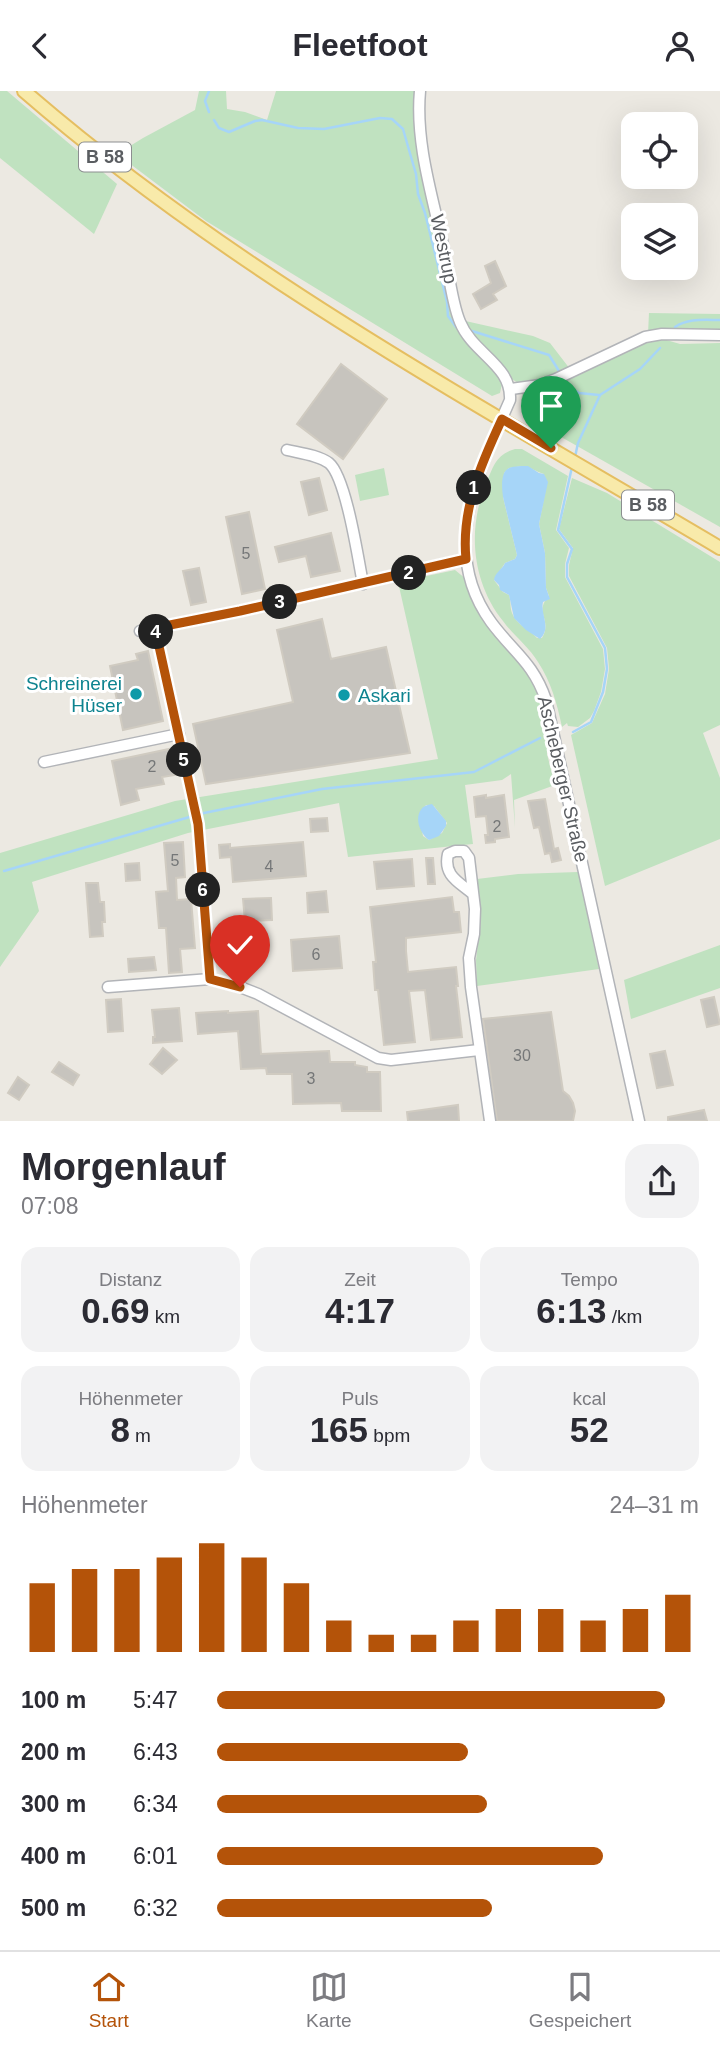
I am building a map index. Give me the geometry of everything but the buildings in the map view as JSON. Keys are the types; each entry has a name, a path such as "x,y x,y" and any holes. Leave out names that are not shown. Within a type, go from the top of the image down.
{"main road":[{"name":"B 58","path":"24,91 134,181 201,230 327,314 720,548"}],"street":[{"name":"Westrup","path":"419,91 421,140 459,321 478,349 501,370 511,389"},
{"path":"502,419 510,400 511,389 540,385 556,379 645,337 662,334 720,335"},
{"name":"Ascheberger Straße","path":"502,419 471,498 466,531 466,559 474,589 484,610 500,633 528,663 546,700 639,1121"},
{"path":"287,450 323,460 331,464 338,474 363,583"},
{"path":"140,631 466,559"},
{"path":"155,628 198,824 210,979"},
{"path":"44,762 179,734"},
{"path":"473,894 475,922 469,968 490,1121"},
{"path":"108,987 210,979 258,994 377,1058 391,1060 479,1050"}],"green space":[{"path":"0,91 7,91 117,184 94,234 0,158"},
{"path":"199,91 226,91 227,109 267,120 276,91 416,91 457,321 499,372 502,384 500,393 492,396 206,221 117,154 195,110"},
{"path":"649,313 720,314 720,332 648,334"},
{"path":"461,320 533,336 550,343 570,369 538,382 520,384 510,378 503,367 480,348"},
{"path":"663,339 680,344 720,343 720,527 532,420 521,400 523,390 643,342"},
{"path":"522,449 568,476 556,530 569,548 565,577 603,649 605,669 594,711 590,718 578,727 568,726 567,723 562,727 553,693 543,670 493,606 479,572 475,537 480,501 493,467 503,454","holes":["523,466 544,474 545,493 539,524 549,596 543,607 545,631 542,638 537,638 514,617 509,595 503,592 494,580 505,563 515,559 517,555 503,497 504,473 509,468"]},
{"path":"384,468 389,495 360,501 355,475"},
{"path":"572,478 607,493 720,562 720,725 703,733 720,778 720,839 605,886 571,735 592,723 605,694 609,669 607,648 569,576 573,548 559,529"},
{"path":"455,570 466,579 485,621 528,674 546,710 547,754 555,785 514,800 515,828 511,774 502,780 465,785 473,844 348,857 339,803 188,833 32,882 39,911 0,967 0,853 175,801 438,759 398,582","holes":["426,805 434,806 447,823 442,833 429,840 423,836 419,814"]},
{"path":"578,872 599,969 477,986 476,960 481,920 477,879 518,874"},
{"path":"720,945 720,988 631,1019 624,980"}],"water":[{"path":"528,466 544,474 548,482 539,524 545,553 546,588 550,599 543,602 545,630 540,639 514,618 509,595 500,590 494,580 505,563 515,559 517,555 503,497 503,477 509,468"},
{"path":"432,804 446,821 446,826 439,836 429,840 421,831 418,819 421,809"}],"waterway":[{"path":"209,91 205,101 209,112"},
{"path":"214,120 219,128 229,132 262,120 298,128 324,129 380,118 392,119 403,129 447,302 448,316 456,327"},
{"path":"675,327 691,321 720,320"},
{"path":"472,331 549,355 559,371"},
{"path":"575,457 578,443 600,395 640,369 660,348"},
{"path":"567,385 579,393 599,395"},
{"path":"572,467 558,530 572,549 567,564 567,577 605,648 607,669 603,692 591,722 573,732"},
{"path":"199,814 322,789 474,772 540,738"},
{"path":"4,871 193,816"}],"place":[{"name":"Schreinerei Hüser","path":"136,694"},
{"name":"Askari","path":"344,695"}],"route":[{"path":"240,987 210,979 198,824 155,628 466,559 467,520 474,486 502,419 551,448"}]}
